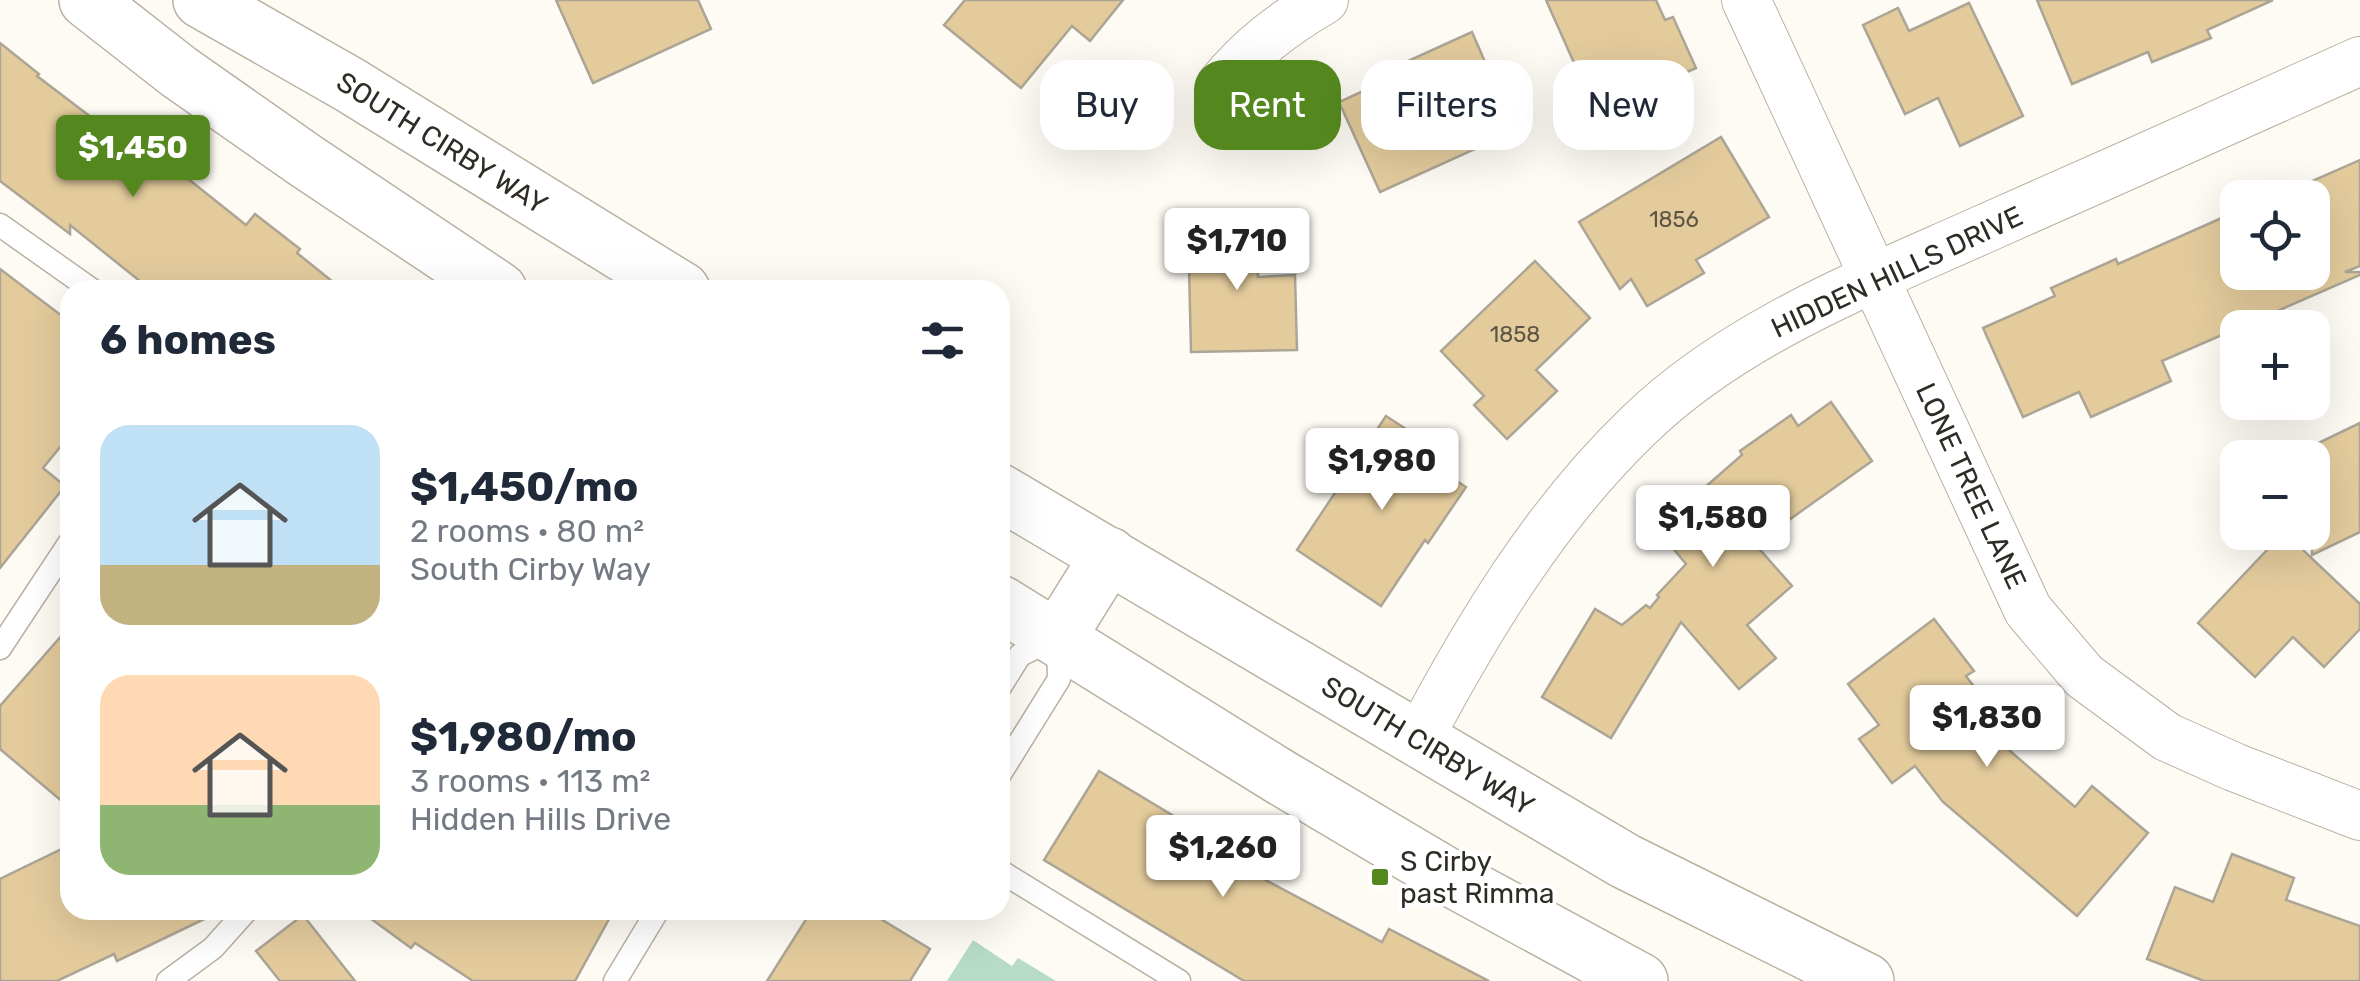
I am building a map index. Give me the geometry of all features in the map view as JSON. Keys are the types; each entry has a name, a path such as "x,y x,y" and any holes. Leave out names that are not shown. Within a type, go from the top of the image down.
{"main road":[{"path":"87,0 179,72 306,162 484,280"},
{"name":"SOUTH CIRBY WAY","path":"201,0 350,85 666,280"},
{"name":"SOUTH CIRBY WAY","path":"1010,498 1624,861 1866,981"},
{"path":"1058,637 1109,555"},
{"path":"1010,609 1422,862 1640,981"}],"street":[{"path":"1241,60 1282,24 1324,0"},
{"name":"LONE TREE LANE","path":"1746,0 2028,610 2084,676 2167,737 2360,816"},
{"name":"HIDDEN HILLS DRIVE","path":"1418,740 1508,586 1568,499 1641,423 1723,358 1823,302 2360,61"}],"lane":[{"path":"0,225 78,280"},
{"path":"0,648 60,557"},
{"path":"1010,671 1020,655 1058,637 1059,679 1010,758"},
{"path":"1010,877 1179,981"},
{"path":"168,981 212,948 238,920"},
{"path":"616,981 652,920"}],"green space":[{"path":"973,940 1012,966 1018,958 1056,981 947,981"}],"building":[{"path":"556,0 698,0 711,29 593,83"},
{"path":"965,0 1123,0 1090,41 1072,26 1040,60 1021,88 944,25"},
{"path":"1546,0 1656,0 1665,20 1673,17 1692,60 1573,60"},
{"path":"2037,0 2273,0 2207,30 2211,38 2152,62 2148,52 2072,84"},
{"path":"1969,3 2023,116 1960,146 1938,98 1905,114 1863,25 1898,8 1909,31"},
{"path":"1472,32 1484,60 1410,60"},
{"path":"0,43 166,174 172,166 246,225 255,214 300,249 297,253 331,280 139,280 70,225 70,234 0,181"},
{"path":"1361,92 1361,150 1473,150 1380,192 1341,106 1341,101"},
{"path":"1721,137 1769,217 1696,260 1704,273 1647,306 1631,279 1620,289 1579,222"},
{"path":"2360,160 2360,266 2345,272 2360,275 2330,288 2330,180 2314,180"},
{"path":"2220,219 2220,290 2325,290 2279,310 2220,310 2220,336 2162,361 2171,381 2091,417 2079,392 2023,417 1983,328 2055,296 2051,288 2116,259 2118,264"},
{"path":"1256,222 1258,277 1295,275 1297,350 1191,352 1188,224"},
{"path":"1535,261 1590,318 1536,370 1557,391 1507,439 1474,405 1484,396 1441,351"},
{"path":"0,269 60,314 60,447 43,468 60,482 60,492 0,568"},
{"path":"1831,402 1872,461 1755,544 1792,586 1747,625 1776,658 1739,689 1681,622 1611,738 1542,697 1595,609 1622,625 1646,605 1650,608 1686,564 1657,529 1742,455 1740,451 1791,415 1798,426"},
{"path":"1386,416 1432,446 1423,459 1466,487 1381,606 1297,550"},
{"path":"2360,423 2360,532 2330,546 2330,440 2325,440"},
{"path":"2267,550 2303,550 2360,604 2360,629 2324,667 2293,637 2255,677 2198,623"},
{"path":"1934,619 1974,671 1966,676 2012,737 2002,744 2075,807 2092,786 2148,833 2077,916 1943,802 1915,766 1892,783 1859,739 1879,725 1848,684"},
{"path":"60,637 60,800 0,749 0,706"},
{"path":"1099,771 1172,815 1170,819 1260,877 1382,942 1389,929 1489,981 1244,981 1044,860"},
{"path":"60,850 60,920 202,920 117,961 114,954 57,981 0,981 0,879"},
{"path":"2232,854 2294,878 2286,900 2360,926 2360,981 2204,981 2147,959 2175,887 2213,902"},
{"path":"296,920 307,920 355,981 280,981 256,951"},
{"path":"373,920 609,920 575,981 473,981 415,943 411,948"},
{"path":"806,920 882,920 930,949 910,981 767,981"}],"place":[{"name":"S Cirby past Rimma","path":"1380,877"}]}
